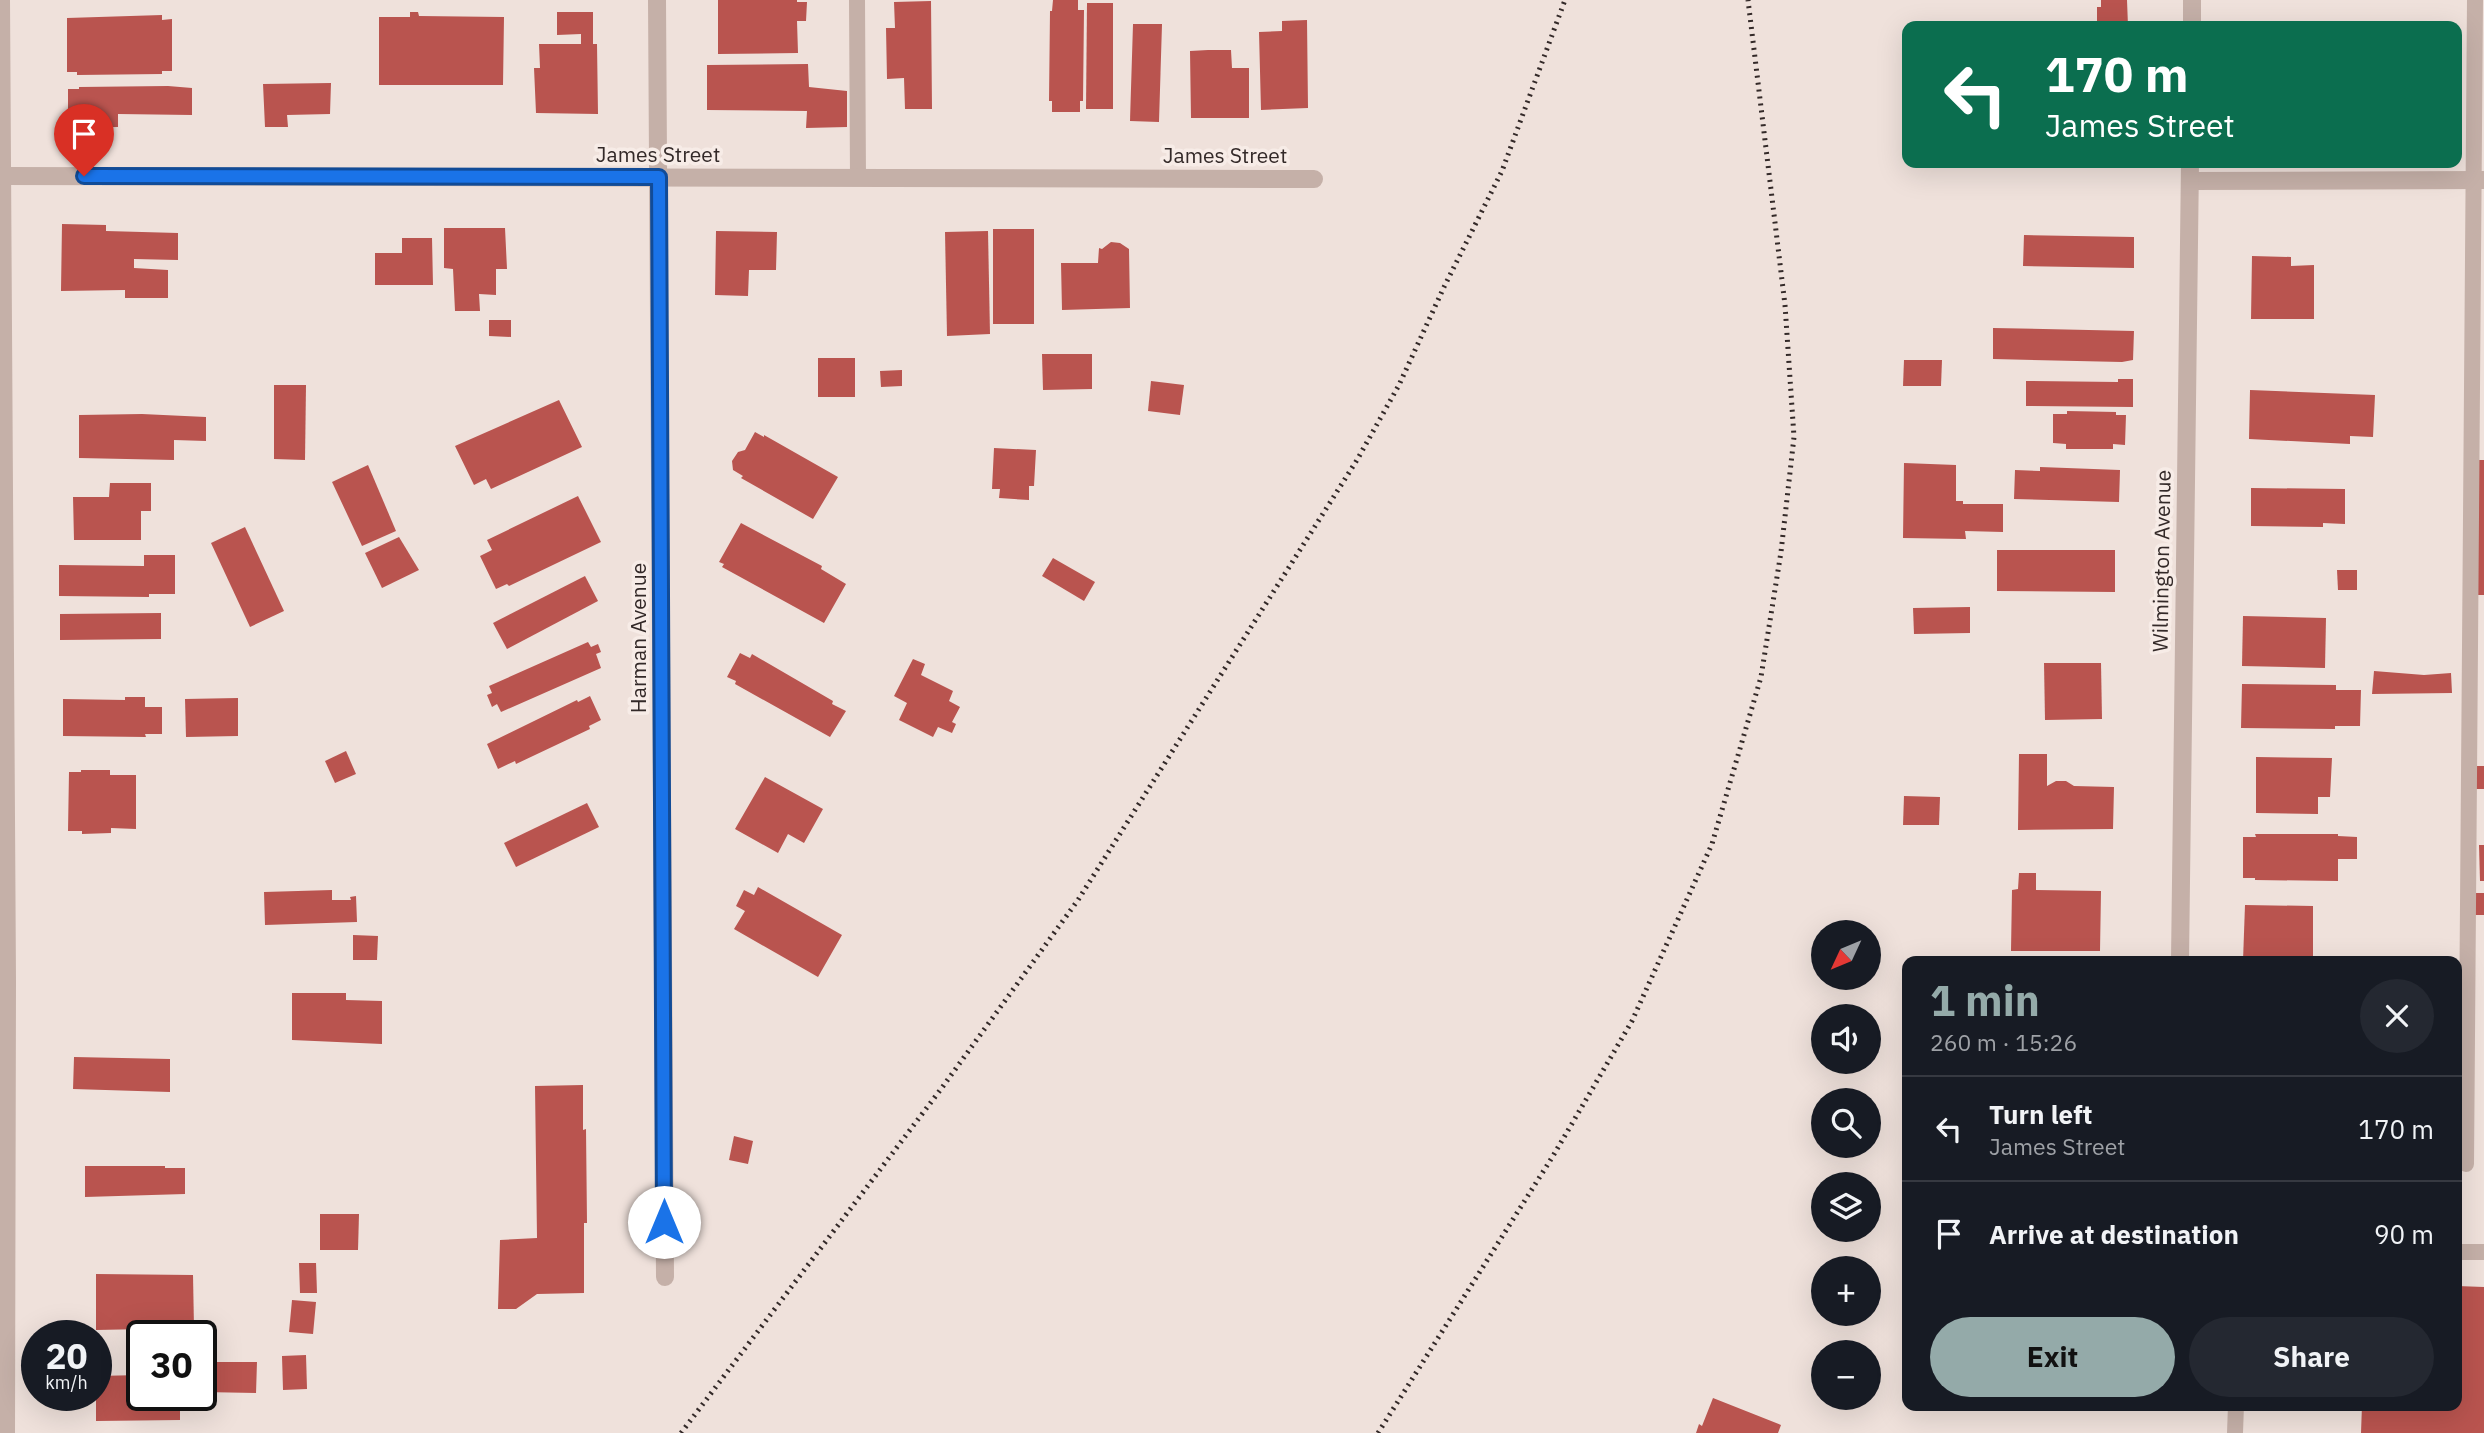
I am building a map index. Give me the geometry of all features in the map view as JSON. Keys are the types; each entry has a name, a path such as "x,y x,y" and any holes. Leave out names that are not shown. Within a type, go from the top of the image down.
{"street":[{"path":"1,0 6,1433"},
{"name":"Harman Avenue","path":"657,0 665,1276"},
{"path":"2192,0 2192,21"},
{"path":"2190,172 2479,180"},
{"name":"Wilmington Avenue","path":"2180,956 2190,172"},
{"name":"James Street","path":"2,176 1314,178"}],"lane":[{"path":"857,0 858,178"},
{"path":"2466,1164 2479,180 2475,0"},
{"path":"2462,1252 2484,1252"},
{"path":"2235,1411 2235,1433"}],"building":[{"path":"718,0 807,2 806,21 797,21 798,53 718,54"},
{"path":"1053,0 1078,0 1078,10 1084,10 1083,101 1080,101 1080,112 1052,112 1052,101 1049,101 1050,11"},
{"path":"2101,0 2127,0 2128,21 2097,21 2097,7 2101,7"},
{"path":"931,1 932,109 905,109 904,78 887,79 886,28 895,28 894,2"},
{"path":"1087,3 1113,3 1113,109 1086,109"},
{"path":"410,12 418,12 419,16 504,17 503,85 379,85 379,17 410,17"},
{"path":"557,12 593,12 593,44 597,44 598,114 536,113 534,68 540,68 539,44 581,44 581,34 557,35"},
{"path":"162,15 162,20 172,19 172,71 162,71 162,74 77,75 77,72 67,72 67,18"},
{"path":"1307,20 1308,108 1261,110 1259,32 1282,31 1282,21"},
{"path":"1133,24 1162,24 1159,122 1130,121"},
{"path":"1231,50 1232,68 1249,68 1249,118 1191,118 1190,51"},
{"path":"808,64 809,87 847,91 847,127 806,128 807,111 707,110 707,65"},
{"path":"331,83 330,114 287,115 288,127 265,127 263,84"},
{"path":"168,86 192,88 192,115 118,114 118,127 68,128 68,89"},
{"path":"62,224 106,225 106,231 178,233 178,260 134,259 134,268 168,270 168,298 125,298 125,290 61,291"},
{"path":"444,228 505,228 507,269 496,269 496,295 479,294 480,311 455,311 453,269 444,268"},
{"path":"993,229 1034,229 1034,324 993,324"},
{"path":"716,231 777,232 776,270 749,270 748,296 715,295"},
{"path":"988,231 990,334 947,336 945,232"},
{"path":"2024,235 2134,237 2134,268 2023,266"},
{"path":"402,238 432,238 433,285 375,285 375,253 402,253"},
{"path":"1111,242 1120,243 1129,249 1130,308 1062,310 1061,263 1098,263 1099,248 1102,249"},
{"path":"2252,256 2291,257 2291,266 2314,265 2314,319 2251,319"},
{"path":"489,320 511,320 511,337 489,336"},
{"path":"1993,328 2134,331 2133,360 1993,359"},
{"path":"1042,354 1092,354 1092,389 1043,390"},
{"path":"818,358 855,358 855,397 818,397"},
{"path":"1904,360 1942,360 1941,386 1903,386"},
{"path":"902,370 902,386 881,387 880,371"},
{"path":"2118,379 2133,379 2133,407 2026,406 2026,381 2118,382"},
{"path":"1151,381 1184,385 1180,415 1148,411"},
{"path":"274,385 306,385 305,460 274,459"},
{"path":"2250,390 2375,395 2373,437 2350,436 2350,444 2249,439"},
{"path":"559,400 582,447 491,489 486,479 474,485 455,446"},
{"path":"2067,411 2116,412 2116,415 2126,415 2125,445 2113,444 2113,449 2066,449 2066,444 2053,443 2053,414 2067,414"},
{"path":"79,415 206,417 206,441 174,440 174,460 79,458"},
{"path":"755,432 838,477 813,519 741,478 743,476 733,470 732,461 738,452 745,450"},
{"path":"994,448 1036,450 1034,486 1029,486 1029,500 999,498 1000,489 992,489"},
{"path":"2476,460 2484,460 2484,595 2476,595"},
{"path":"1904,463 1956,465 1956,501 1963,501 1963,504 2003,504 2003,532 1965,531 1966,539 1903,538"},
{"path":"368,465 396,531 362,546 332,482"},
{"path":"2040,467 2120,470 2119,502 2014,499 2015,470 2040,471"},
{"path":"110,483 151,483 151,511 141,511 141,540 74,540 73,497 109,497"},
{"path":"2251,488 2345,489 2345,524 2323,523 2323,527 2251,526"},
{"path":"578,496 601,542 509,586 507,584 496,589 480,556 492,550 487,540"},
{"path":"741,523 822,566 821,569 846,584 824,623 722,567 724,564 719,562"},
{"path":"245,527 284,611 250,627 211,543"},
{"path":"399,537 419,570 382,588 365,553"},
{"path":"1997,550 2115,550 2115,592 1997,591"},
{"path":"144,555 175,555 175,594 149,594 149,597 59,596 59,565 144,566"},
{"path":"1053,558 1095,582 1084,601 1042,576"},
{"path":"2337,570 2357,570 2357,590 2338,590"},
{"path":"585,576 598,601 507,649 493,623"},
{"path":"1970,607 1970,633 1914,634 1913,608"},
{"path":"161,613 161,639 60,640 60,614"},
{"path":"2243,616 2326,618 2325,668 2242,666"},
{"path":"588,642 591,647 598,644 601,652 596,654 601,668 501,712 497,704 492,707 487,695 492,693 489,686"},
{"path":"740,653 750,658 752,654 846,711 830,737 727,677"},
{"path":"913,659 925,664 921,675 953,691 949,701 960,707 952,722 956,724 952,733 938,727 933,737 899,720 907,703 894,696"},
{"path":"2044,663 2101,663 2102,719 2045,720"},
{"path":"2374,671 2424,675 2451,673 2452,693 2372,694"},
{"path":"2242,684 2336,685 2336,690 2361,690 2360,726 2335,726 2335,729 2241,728"},
{"path":"590,696 601,720 589,726 590,729 516,764 515,761 498,769 487,744"},
{"path":"125,697 145,697 145,707 162,707 162,734 145,734 146,737 63,736 63,699 125,700"},
{"path":"238,698 238,736 186,737 185,699"},
{"path":"346,751 356,774 335,783 325,761"},
{"path":"2019,754 2047,754 2047,786 2056,781 2066,781 2074,786 2114,787 2113,829 2018,830"},
{"path":"2256,757 2332,758 2330,797 2318,797 2318,814 2256,813"},
{"path":"2475,766 2484,766 2484,789 2474,789"},
{"path":"110,770 110,775 136,775 136,829 111,828 111,833 82,834 82,831 68,831 69,772"},
{"path":"765,777 823,809 804,843 788,834 778,853 735,829"},
{"path":"1904,796 1940,797 1939,825 1903,825"},
{"path":"587,803 599,827 516,867 504,843"},
{"path":"2255,834 2338,834 2357,837 2357,859 2338,859 2338,881 2243,878 2243,837 2256,837"},
{"path":"2479,845 2484,845 2484,881 2480,881"},
{"path":"2019,873 2036,873 2036,890 2101,891 2100,951 2011,951 2012,890 2018,889"},
{"path":"758,887 842,935 818,977 734,929 745,911 736,906 744,890 754,895"},
{"path":"332,890 332,900 351,900 350,897 356,896 357,922 265,925 264,892"},
{"path":"2474,893 2484,893 2484,915 2473,915"},
{"path":"2245,905 2313,906 2313,956 2243,956"},
{"path":"353,935 378,936 377,960 353,960"},
{"path":"292,993 346,993 346,1000 382,1001 382,1044 292,1040"},
{"path":"74,1057 170,1059 170,1092 73,1089"},
{"path":"583,1085 587,1223 584,1223 584,1293 537,1294 516,1309 498,1309 500,1240 537,1238 535,1086"},
{"path":"734,1136 753,1141 748,1164 729,1160"},
{"path":"85,1166 185,1168 185,1194 85,1197"},
{"path":"320,1214 359,1214 358,1250 320,1250"},
{"path":"299,1263 316,1263 317,1293 300,1293"},
{"path":"96,1274 193,1275 194,1320 126,1320 126,1329 112,1330 112,1320 96,1320"},
{"path":"2462,1286 2484,1287 2484,1433 2361,1433 2362,1411 2462,1411"},
{"path":"292,1300 316,1302 313,1334 289,1332"},
{"path":"306,1355 307,1389 283,1390 282,1356"},
{"path":"217,1362 257,1362 256,1393 217,1392"},
{"path":"126,1375 126,1411 180,1411 180,1420 96,1421 96,1411 112,1411 112,1376"},
{"path":"1713,1398 1781,1425 1778,1433 1696,1433 1699,1424 1702,1426"}],"railway":[{"path":"681,1433 941,1089 1078,900 1357,460 1399,385 1502,171 1565,0"},
{"path":"1378,1433 1553,1156 1632,1021 1712,844 1761,677 1781,552 1794,437 1785,305 1748,0"}],"route":[{"path":"84,176 659,177 664,1222"}]}
